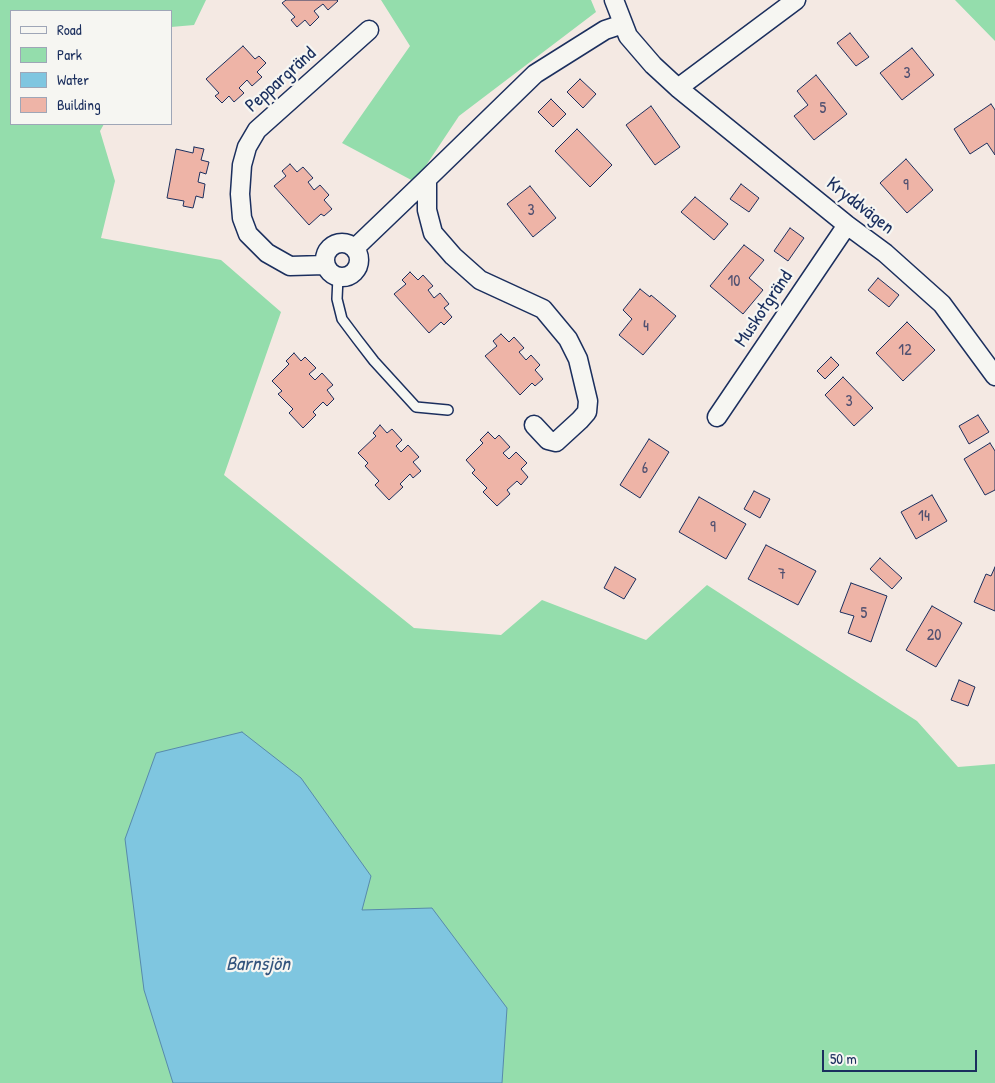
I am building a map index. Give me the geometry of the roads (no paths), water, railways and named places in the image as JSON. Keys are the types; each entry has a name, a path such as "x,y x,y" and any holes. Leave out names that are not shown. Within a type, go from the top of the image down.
{"street":[{"name":"Kryddvägen","path":"614,0 628,36 654,65 678,88 847,225 885,253 942,304 995,376"},
{"path":"678,88 796,0"},
{"path":"355,248 535,74 605,30 623,24"},
{"name":"Peppargränd","path":"331,271 290,266 267,253 248,234 242,218 240,194 242,165 247,147 257,130 369,30"},
{"path":"427,179 428,210 433,233 453,256 480,280 543,310 568,339 578,359 588,401 587,412 556,442 548,440 534,425"},
{"name":"Muskotgränd","path":"716,417 847,225"},
{"path":"343,242 351,244 355,248 359,253 360,260 358,267 352,274 345,277 331,271 325,256 328,249 335,244 343,242"}],"lane":[{"path":"331,271 342,319 368,354 416,407 448,410"}],"water":[{"name":"Barnsjön","path":"242,732 301,778 371,876 362,910 432,908 507,1008 502,1083 173,1083 144,990 125,839 156,753"}]}
